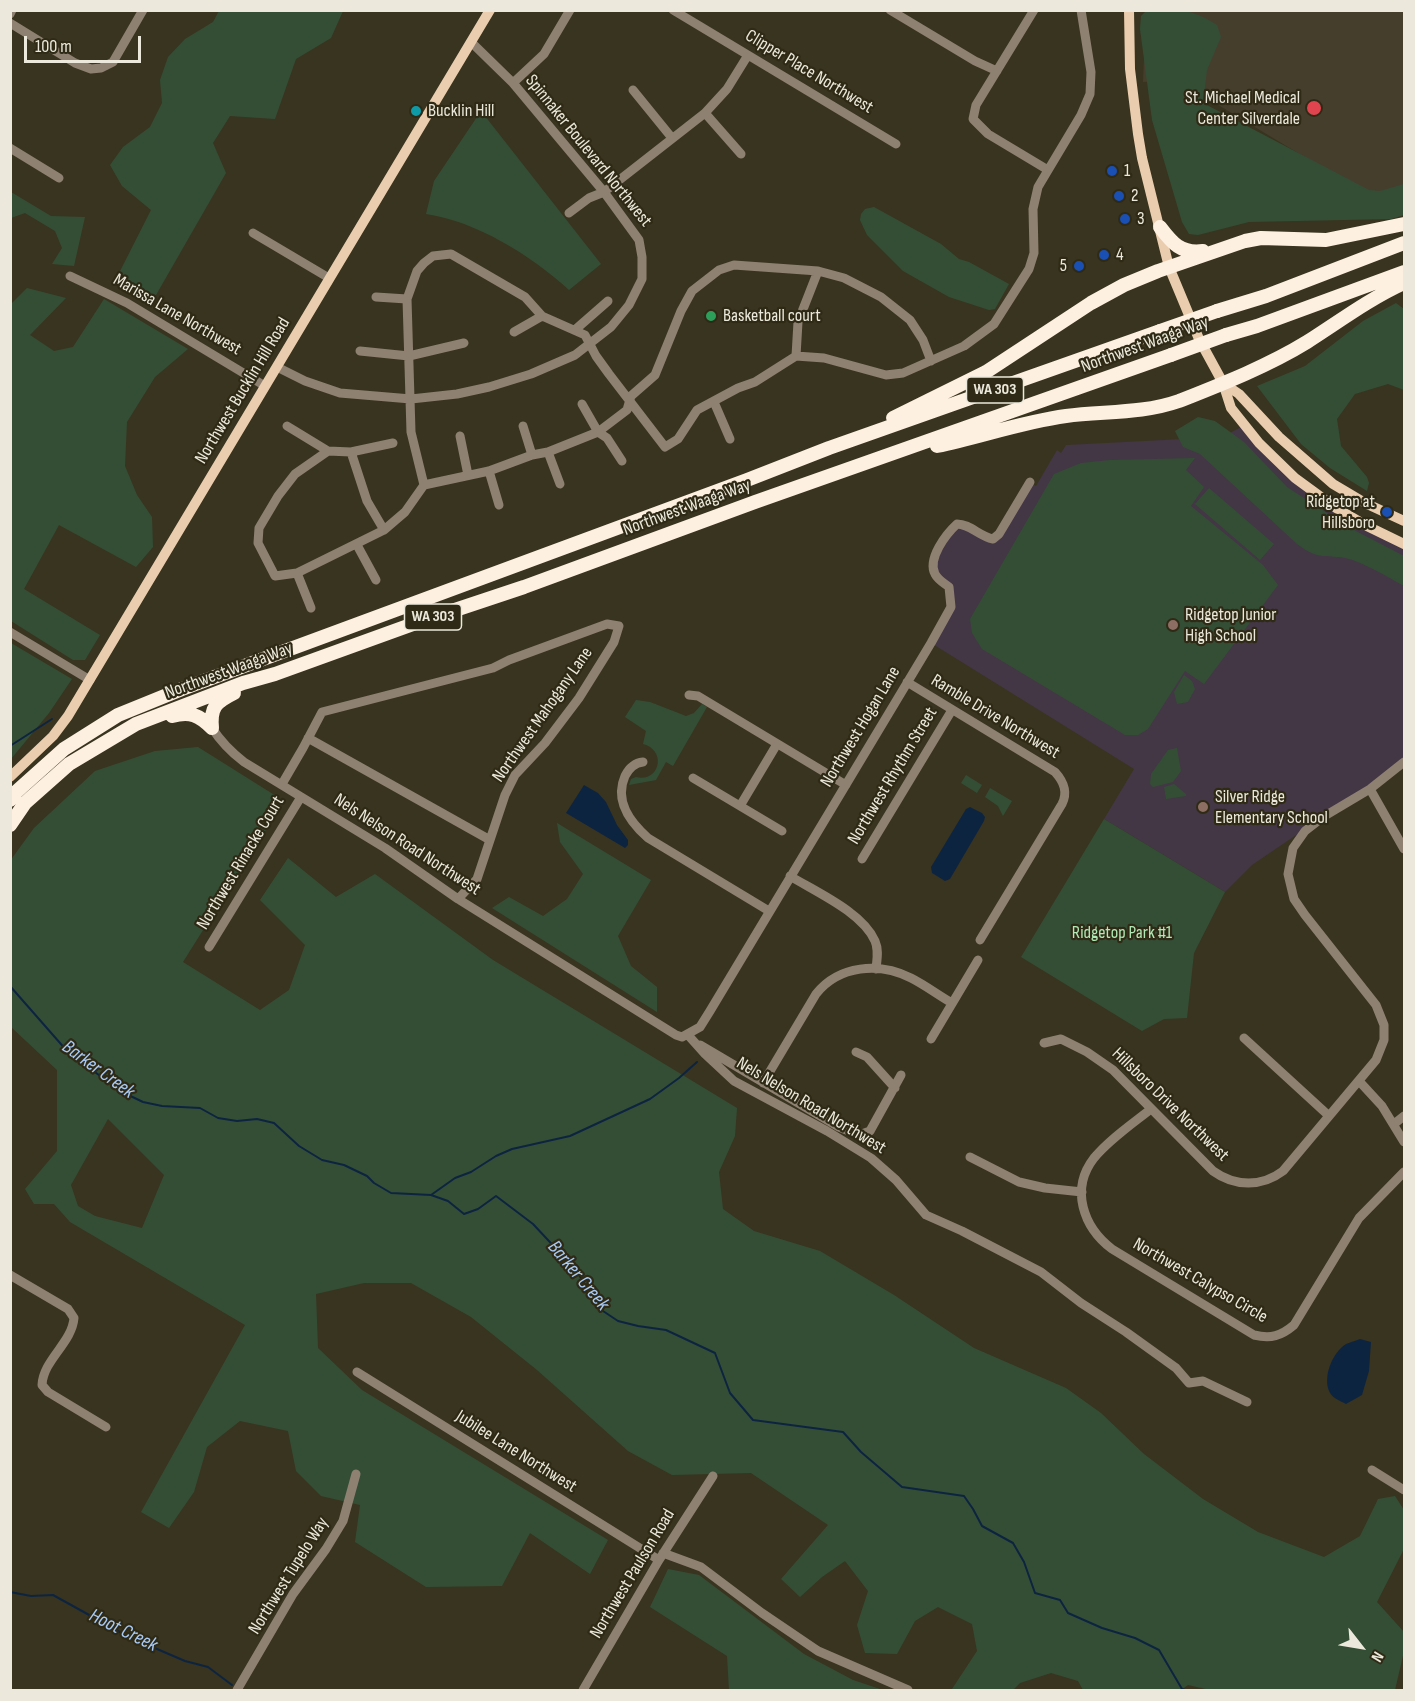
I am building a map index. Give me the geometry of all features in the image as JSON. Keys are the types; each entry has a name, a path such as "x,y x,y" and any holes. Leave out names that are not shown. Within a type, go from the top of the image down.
{"highway":[{"path":"829,448 969,381 1091,303 1124,285 1169,267 1214,250 1261,238 1326,240 1404,224"},
{"path":"1160,227 1182,250 1196,252 1214,250"},
{"name":"Northwest Waaga Way","path":"10,800 64,749 118,715 182,688 829,448 1217,311 1266,296 1404,243"},
{"name":"Northwest Waaga Way","path":"10,825 25,803 69,764 136,724 243,683 524,587 755,502 1404,272"},
{"path":"885,457 1044,420 1157,407 1176,401 1223,383 1287,353 1366,302 1404,283"},
{"path":"212,728 211,717 214,707 222,699 274,674"},
{"path":"136,724 184,712 202,718 212,728"}],"main road":[{"name":"Northwest Bucklin Hill Road","path":"10,777 59,728 90,680 490,10"},
{"path":"1129,10 1130,69 1138,134 1169,267 1199,339 1223,383 1231,408 1259,443 1295,478 1336,508 1404,544"},
{"path":"1223,383 1239,394 1279,437 1333,484 1365,503 1404,521"}],"street":[{"path":"10,23 75,63 91,69 101,68 113,62 143,10"},
{"path":"513,83 544,54 570,10"},
{"name":"Clipper Place Northwest","path":"673,10 896,144"},
{"path":"890,10 975,61 997,71"},
{"path":"1034,10 976,105 973,119 988,134 1048,170"},
{"path":"424,485 411,432 407,299 417,271 433,256 451,254 525,297 542,316 576,329 585,335 596,356 665,447 678,439 697,410 738,388 755,382 796,356 824,358 886,375 903,373 964,346 994,324 1007,307 1032,261 1035,237 1034,198 1038,187 1081,115 1090,94 1091,72 1081,10"},
{"name":"Spinnaker Boulevard Northwest","path":"277,367 305,381 340,393 411,399 457,394 531,374 575,355 611,327 629,305 642,279 639,240 604,192 513,83 471,42"},
{"path":"569,213 589,198 604,192 705,113 727,89 748,55"},
{"path":"633,90 672,138"},
{"path":"705,113 741,154"},
{"path":"10,148 59,178"},
{"path":"253,233 329,278"},
{"path":"328,451 295,474 278,496 259,528 258,543 275,576 297,573 384,530 405,512 424,485 489,471 532,455 548,452 598,432 627,410 631,396 655,375 681,311 692,291 719,270 734,265 818,271 844,278 881,297 910,320 923,340 931,361"},
{"path":"796,356 798,322 818,271"},
{"name":"Marissa Lane Northwest","path":"70,276 127,303 265,386"},
{"path":"376,297 407,299"},
{"path":"576,329 608,302"},
{"path":"514,332 542,316"},
{"path":"360,351 409,356 464,343"},
{"path":"714,402 730,440"},
{"path":"582,404 598,432 607,438 622,460"},
{"path":"287,426 328,451 351,452 393,443"},
{"path":"523,426 532,455"},
{"path":"460,436 468,475"},
{"path":"351,452 368,501 384,530"},
{"path":"548,452 560,484"},
{"path":"489,471 500,505"},
{"name":"Northwest Hogan Lane","path":"690,1037 700,1027 710,1011 951,607 949,587 936,577 933,567 934,557 951,529 957,524 965,524 993,539 999,534 1030,482"},
{"path":"357,545 376,580"},
{"path":"297,573 311,608"},
{"name":"Northwest Mahogany Lane","path":"308,738 322,712 494,669 509,660 607,624 619,626 614,642 579,698 545,743 515,775 505,795 490,840"},
{"path":"10,632 90,680"},
{"name":"Ramble Drive Northwest","path":"907,682 1055,772 1062,779 1065,788 1062,804 980,940"},
{"path":"689,695 698,696 846,785"},
{"name":"Northwest Rhythm Street","path":"862,859 952,710"},
{"name":"Nels Nelson Road Northwest","path":"212,728 233,754 385,848 458,899 676,1035 690,1037 724,1074 734,1081 827,1131 871,1158 896,1180 926,1215 1041,1272 1081,1303 1176,1368 1189,1383 1203,1381 1247,1402"},
{"path":"282,784 308,738 490,840 477,879 458,899"},
{"path":"740,806 777,744"},
{"path":"643,762 633,765 628,770 620,791 626,811 636,827 648,838 769,910"},
{"name":"Hillsboro Drive Northwest","path":"1044,1042 1061,1039 1093,1055 1113,1070 1214,1171 1233,1182 1249,1184 1265,1181 1283,1171 1376,1060 1384,1040 1384,1025 1376,1005 1294,899 1288,874 1293,848 1305,831 1323,817 1370,789 1404,762"},
{"path":"693,778 782,831"},
{"path":"1370,789 1404,849"},
{"name":"Northwest Rinacke Court","path":"209,947 301,797"},
{"path":"790,876 863,923 875,942 878,953 876,969"},
{"path":"931,1038 978,960"},
{"path":"764,1083 816,994 824,984 847,971 889,970 911,978 952,1003"},
{"path":"690,1037 838,1127 859,1135 870,1131 901,1075"},
{"path":"1244,1038 1328,1115"},
{"path":"856,1052 867,1058 895,1088"},
{"path":"1359,1081 1382,1106 1404,1142"},
{"name":"Northwest Calypso Circle","path":"1151,1109 1095,1158 1087,1172 1082,1192 1086,1220 1101,1240 1254,1335 1272,1338 1284,1334 1294,1326 1359,1218 1404,1172"},
{"path":"1394,1124 1404,1116"},
{"path":"970,1157 1019,1182 1082,1192"},
{"path":"10,1275 68,1309 74,1318 72,1329 44,1375 42,1385 48,1392 106,1427"},
{"name":"Jubilee Lane Northwest","path":"357,1372 661,1556 701,1567 818,1651 908,1690"},
{"path":"1372,1470 1404,1490"},
{"name":"Northwest Tupelo Way","path":"237,1690 293,1594 343,1521 356,1474"},
{"name":"Northwest Paulson Road","path":"583,1690 661,1556 713,1476"}],"shaded area":[{"name":"St. Michael Medical Center Silverdale","path":"1146,11 1404,11 1404,192 1392,197 1356,188 1177,80 1143,82"},
{"name":"Ridgetop Junior High School","path":"1245,425 1295,478 1404,544 1404,762 1252,865 1225,892 1104,819 1134,769 931,643 951,607 951,595 933,567 957,524 993,539 1030,482 1036,486 1057,450 1061,453 1066,445 1222,437"}],"green space":[{"path":"219,11 343,11 331,38 296,59 275,119 230,116 213,143 226,173 152,302 115,281 151,210 122,186 110,165 123,147 150,127 162,103 160,80 168,57 185,39 213,22"},
{"path":"1146,11 1191,12 1217,25 1221,37 1207,70 1203,103 1369,190 1380,191 1404,184 1404,215 1391,219 1249,222 1198,235 1189,234 1182,222 1152,120 1140,29 1141,16"},
{"path":"481,111 601,264 569,290 538,265 502,242 464,224 426,214 434,181"},
{"path":"11,192 51,216 85,217 74,266 52,264 62,248 55,231 25,213 11,218"},
{"path":"874,207 941,244 959,259 1009,284 995,309 989,310 949,297 903,271 867,235 860,220 865,209"},
{"path":"27,288 66,298 30,335 54,351 73,347 104,299 188,349 155,377 127,422 125,466 137,495 152,517 153,547 136,567 59,525 24,589 100,635 85,660 73,660 11,621 11,304"},
{"path":"1396,303 1404,309 1404,390 1388,384 1355,394 1337,419 1341,446 1367,477 1369,483 1367,491 1330,468 1301,444 1257,386 1305,366 1363,321"},
{"path":"1198,417 1215,421 1244,442 1287,487 1350,528 1404,556 1404,586 1355,561 1317,555 1297,544 1200,454 1183,447 1175,431"},
{"path":"1195,458 1186,470 1204,487 1191,506 1263,565 1278,585 1204,684 1185,671 1148,729 1138,735 1125,735 982,649 972,633 970,619 1054,474 1081,463"},
{"path":"1209,488 1274,544 1260,560 1195,504"},
{"path":"11,643 72,679 49,713 11,759"},
{"path":"1184,675 1192,681 1195,689 1188,702 1177,704 1174,692"},
{"path":"636,700 650,702 686,716 694,713 702,704 707,707 673,766 666,762 656,780 629,785 631,779 651,775 658,765 658,759 651,747 643,744 646,731 625,717"},
{"path":"198,747 284,801 183,962 260,1010 289,990 305,945 260,900 288,858 336,897 375,874 493,960 737,1108 735,1136 719,1172 723,1209 754,1231 820,1251 894,1295 974,1348 1066,1388 1101,1413 1144,1454 1203,1499 1258,1532 1324,1557 1360,1536 1378,1499 1395,1496 1404,1510 1404,1549 1377,1602 1404,1632 1404,1651 1395,1690 1210,1690 1188,1685 1181,1690 1083,1690 1078,1681 1051,1673 1020,1683 1013,1690 953,1690 977,1651 972,1624 938,1607 915,1621 897,1654 865,1653 857,1625 868,1591 845,1561 822,1577 800,1597 781,1579 828,1525 751,1473 672,1475 628,1451 537,1370 471,1317 411,1283 364,1283 316,1294 318,1348 362,1390 608,1540 590,1574 530,1533 502,1586 426,1587 355,1542 360,1505 321,1496 296,1471 288,1431 240,1421 207,1447 194,1492 169,1528 141,1512 245,1325 70,1222 54,1204 34,1204 25,1189 57,1151 57,1070 11,1027 10,861 34,828 95,771 155,751","holes":["108,1119 164,1175 142,1228 95,1216 78,1206 71,1185"]},
{"path":"1177,748 1181,771 1173,782 1153,787 1150,784 1151,774 1168,750"},
{"path":"966,775 982,785 977,793 961,783"},
{"path":"1174,784 1186,796 1166,799 1164,787"},
{"path":"990,788 1012,801 1003,816 998,806 985,797"},
{"name":"Ridgetop Park #1","path":"1104,819 1225,892 1194,953 1187,1018 1164,1019 1142,1031 1021,957"},
{"path":"557,823 651,880 618,936 631,966 657,987 657,1012 492,908 509,897 543,916 567,899 583,874 560,842"},
{"path":"668,1569 699,1575 804,1654 853,1680 883,1690 729,1690 727,1656 650,1607"}],"water":[{"path":"584,785 598,793 606,802 617,825 628,840 625,848 566,813"},
{"path":"970,807 982,813 985,817 984,821 950,879 945,881 932,873 931,867 966,809"},
{"path":"1360,1339 1371,1342 1369,1371 1362,1395 1346,1404 1330,1393 1328,1373 1336,1353 1346,1344"}],"waterway":[{"path":"10,746 52,719"},
{"name":"Barker Creek","path":"10,986 67,1051 120,1091 143,1102 162,1106 200,1108 218,1118 237,1121 257,1119 274,1123 299,1146 322,1160 344,1165 367,1176 391,1193 431,1195 448,1201 464,1214 478,1209 496,1196 533,1224 576,1270 600,1309 618,1321 666,1330 715,1353 730,1393 753,1420 843,1432 861,1452 902,1487 964,1496 982,1526 1013,1543 1024,1562 1035,1593 1060,1600 1068,1613 1102,1628 1135,1638 1159,1650 1182,1689 1185,1690"},
{"path":"431,1195 455,1178 471,1172 496,1156 512,1149 570,1136 650,1099 697,1062"},
{"name":"Hoot Creek","path":"10,1592 31,1596 53,1595 129,1637 185,1661 208,1667 232,1685"}],"place":[{"name":"St. Michael Medical Center Silverdale","path":"1314,108"},
{"name":"Bucklin Hill","path":"416,111"},
{"name":"1","path":"1112,171"},
{"name":"2","path":"1119,196"},
{"name":"3","path":"1125,219"},
{"name":"4","path":"1104,255"},
{"name":"5","path":"1079,266"},
{"name":"Basketball court","path":"711,316"},
{"name":"Ridgetop at Hillsboro","path":"1387,512"},
{"name":"Ridgetop Junior High School","path":"1173,625"},
{"name":"Silver Ridge Elementary School","path":"1203,807"}]}
